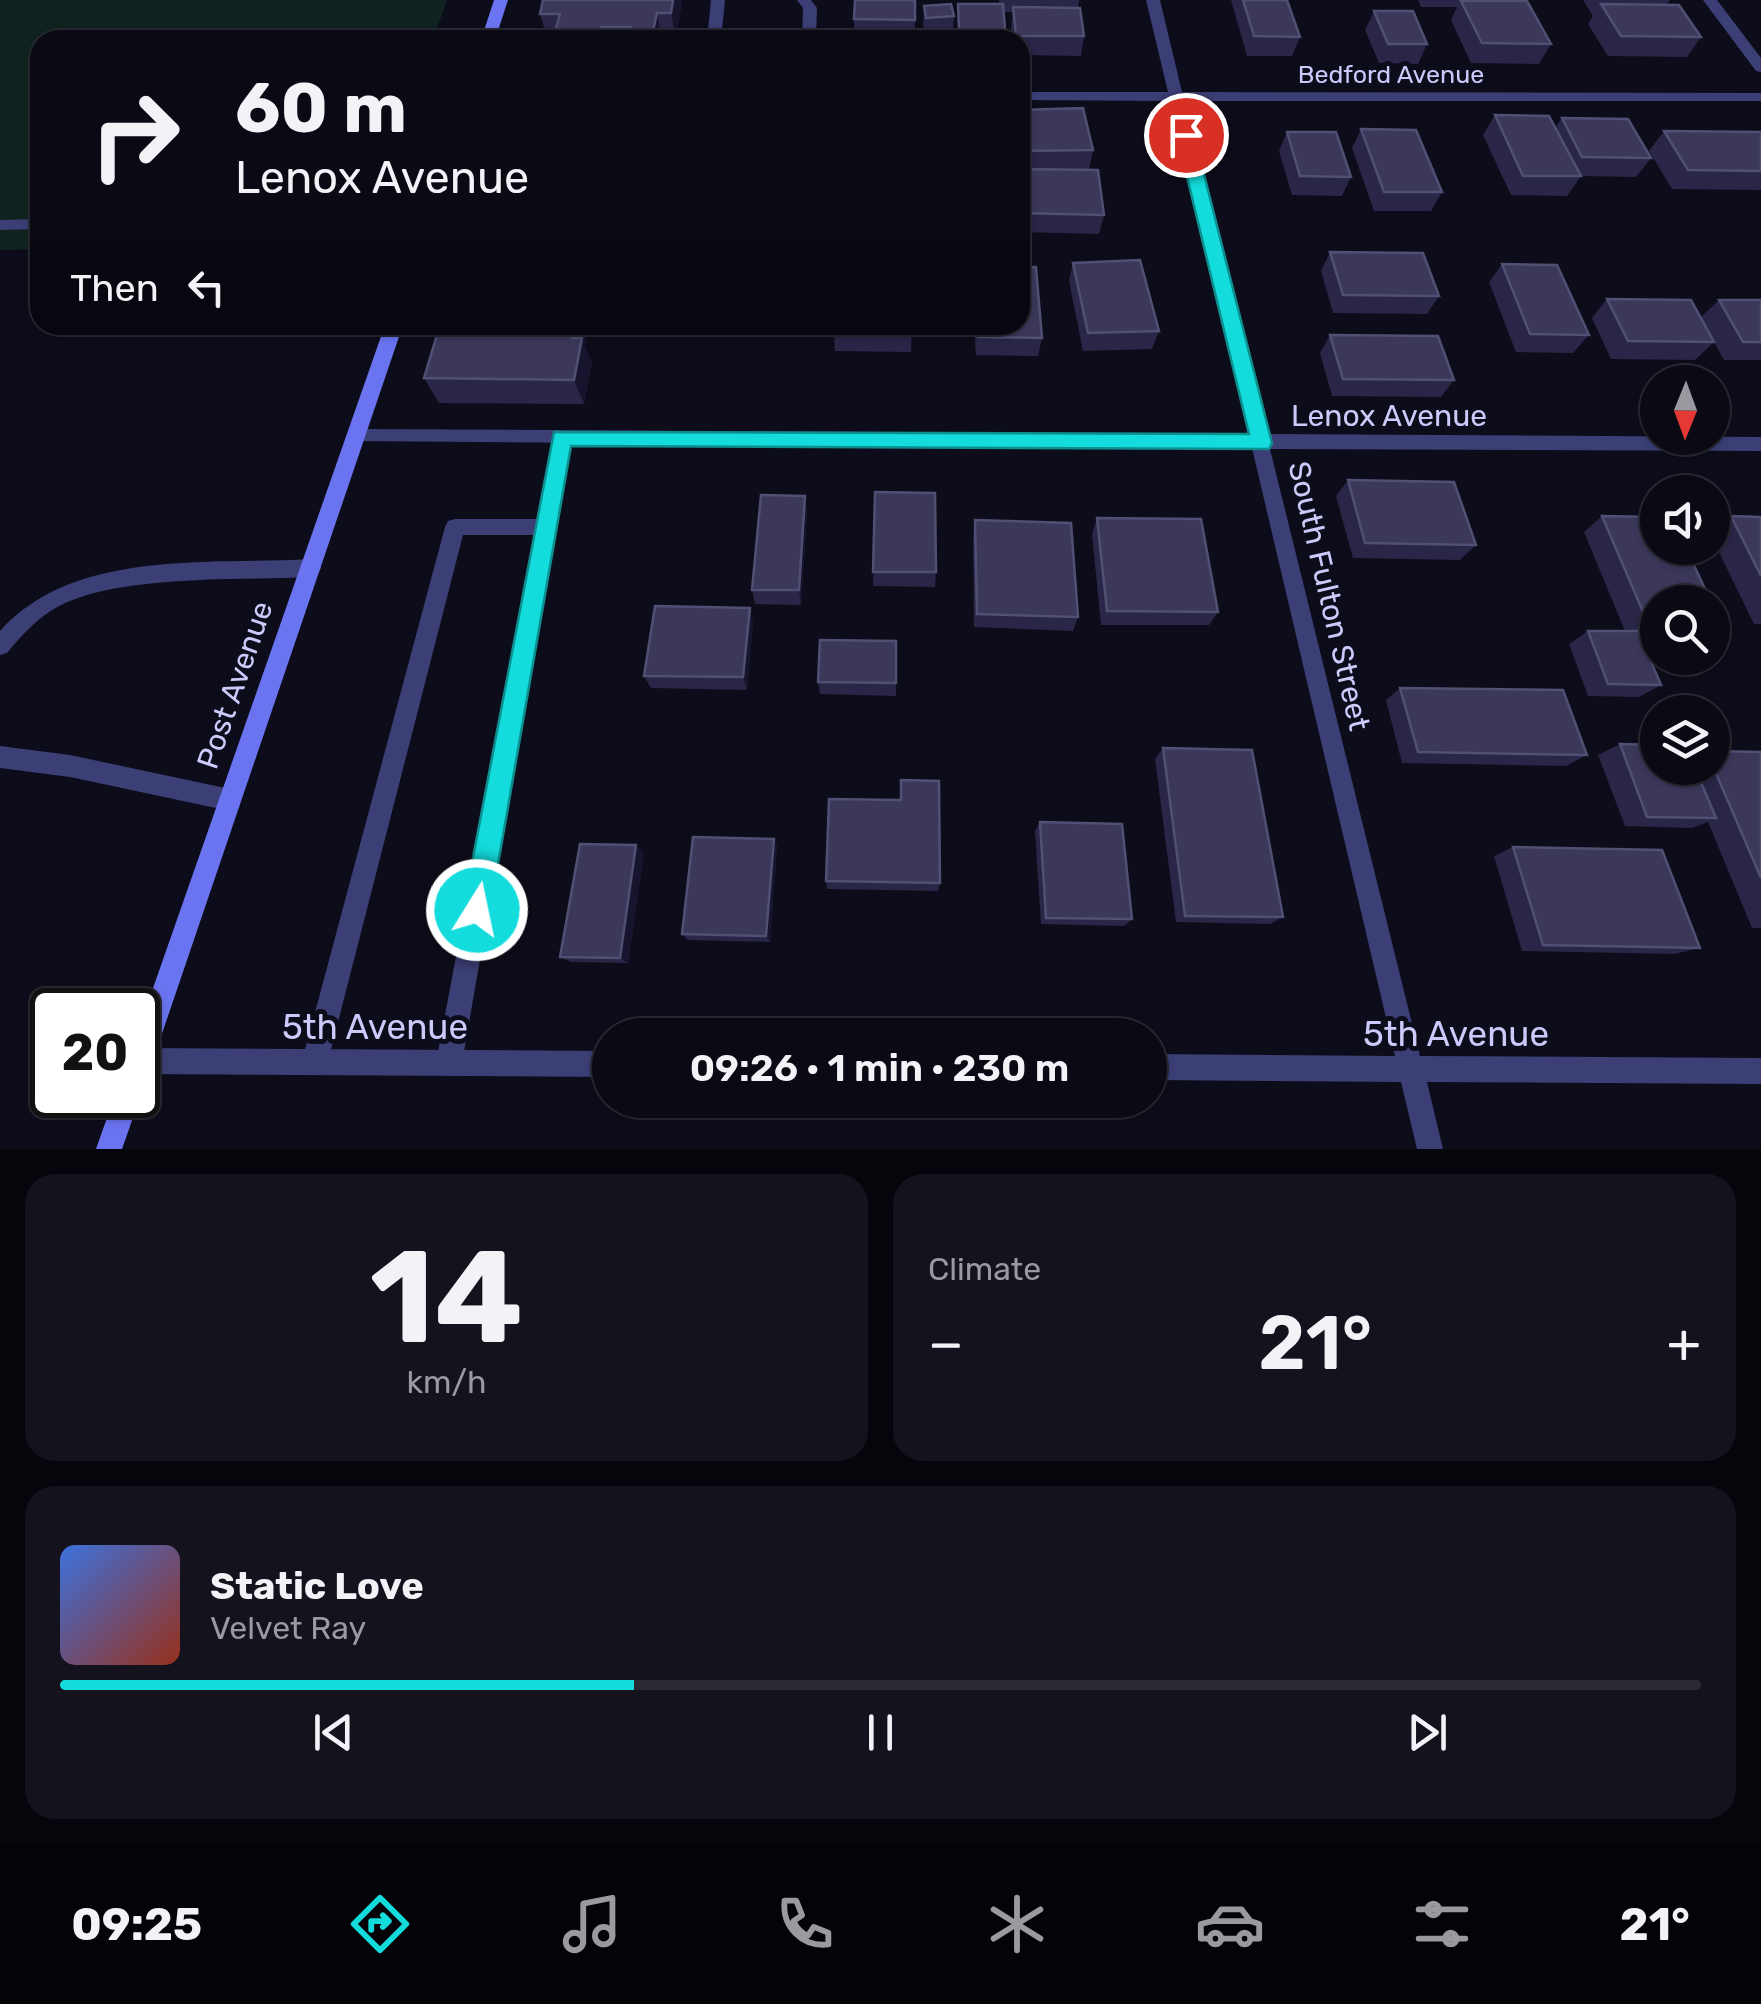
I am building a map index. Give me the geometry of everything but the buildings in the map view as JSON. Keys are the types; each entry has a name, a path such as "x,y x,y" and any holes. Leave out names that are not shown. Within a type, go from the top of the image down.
{"main road":[{"path":"491,30 501,0"},
{"name":"Post Avenue","path":"160,1001 391,335"},
{"path":"109,1149 120,1118"}],"street":[{"path":"715,30 718,0"},
{"path":"804,0 810,8 809,30"},
{"name":"South Fulton Street","path":"1153,0 1430,1149"},
{"path":"1710,0 1761,68"},
{"name":"Bedford Avenue","path":"1030,96 1761,97"},
{"path":"0,225 30,224"},
{"name":"Lenox Avenue","path":"356,436 1761,444"},
{"path":"449,1063 562,438"},
{"path":"316,1062 455,526 546,527"},
{"path":"0,646 22,618 58,597 105,585 151,578 310,568"},
{"path":"0,757 70,766 230,800"},
{"name":"5th Avenue","path":"160,1064 592,1064"},
{"name":"5th Avenue","path":"1167,1067 1761,1071"}],"green space":[{"path":"0,0 447,0 436,30 30,30 30,249 0,250"}],"route":[{"path":"477,910 562,438 1262,443 1186,135"}]}
